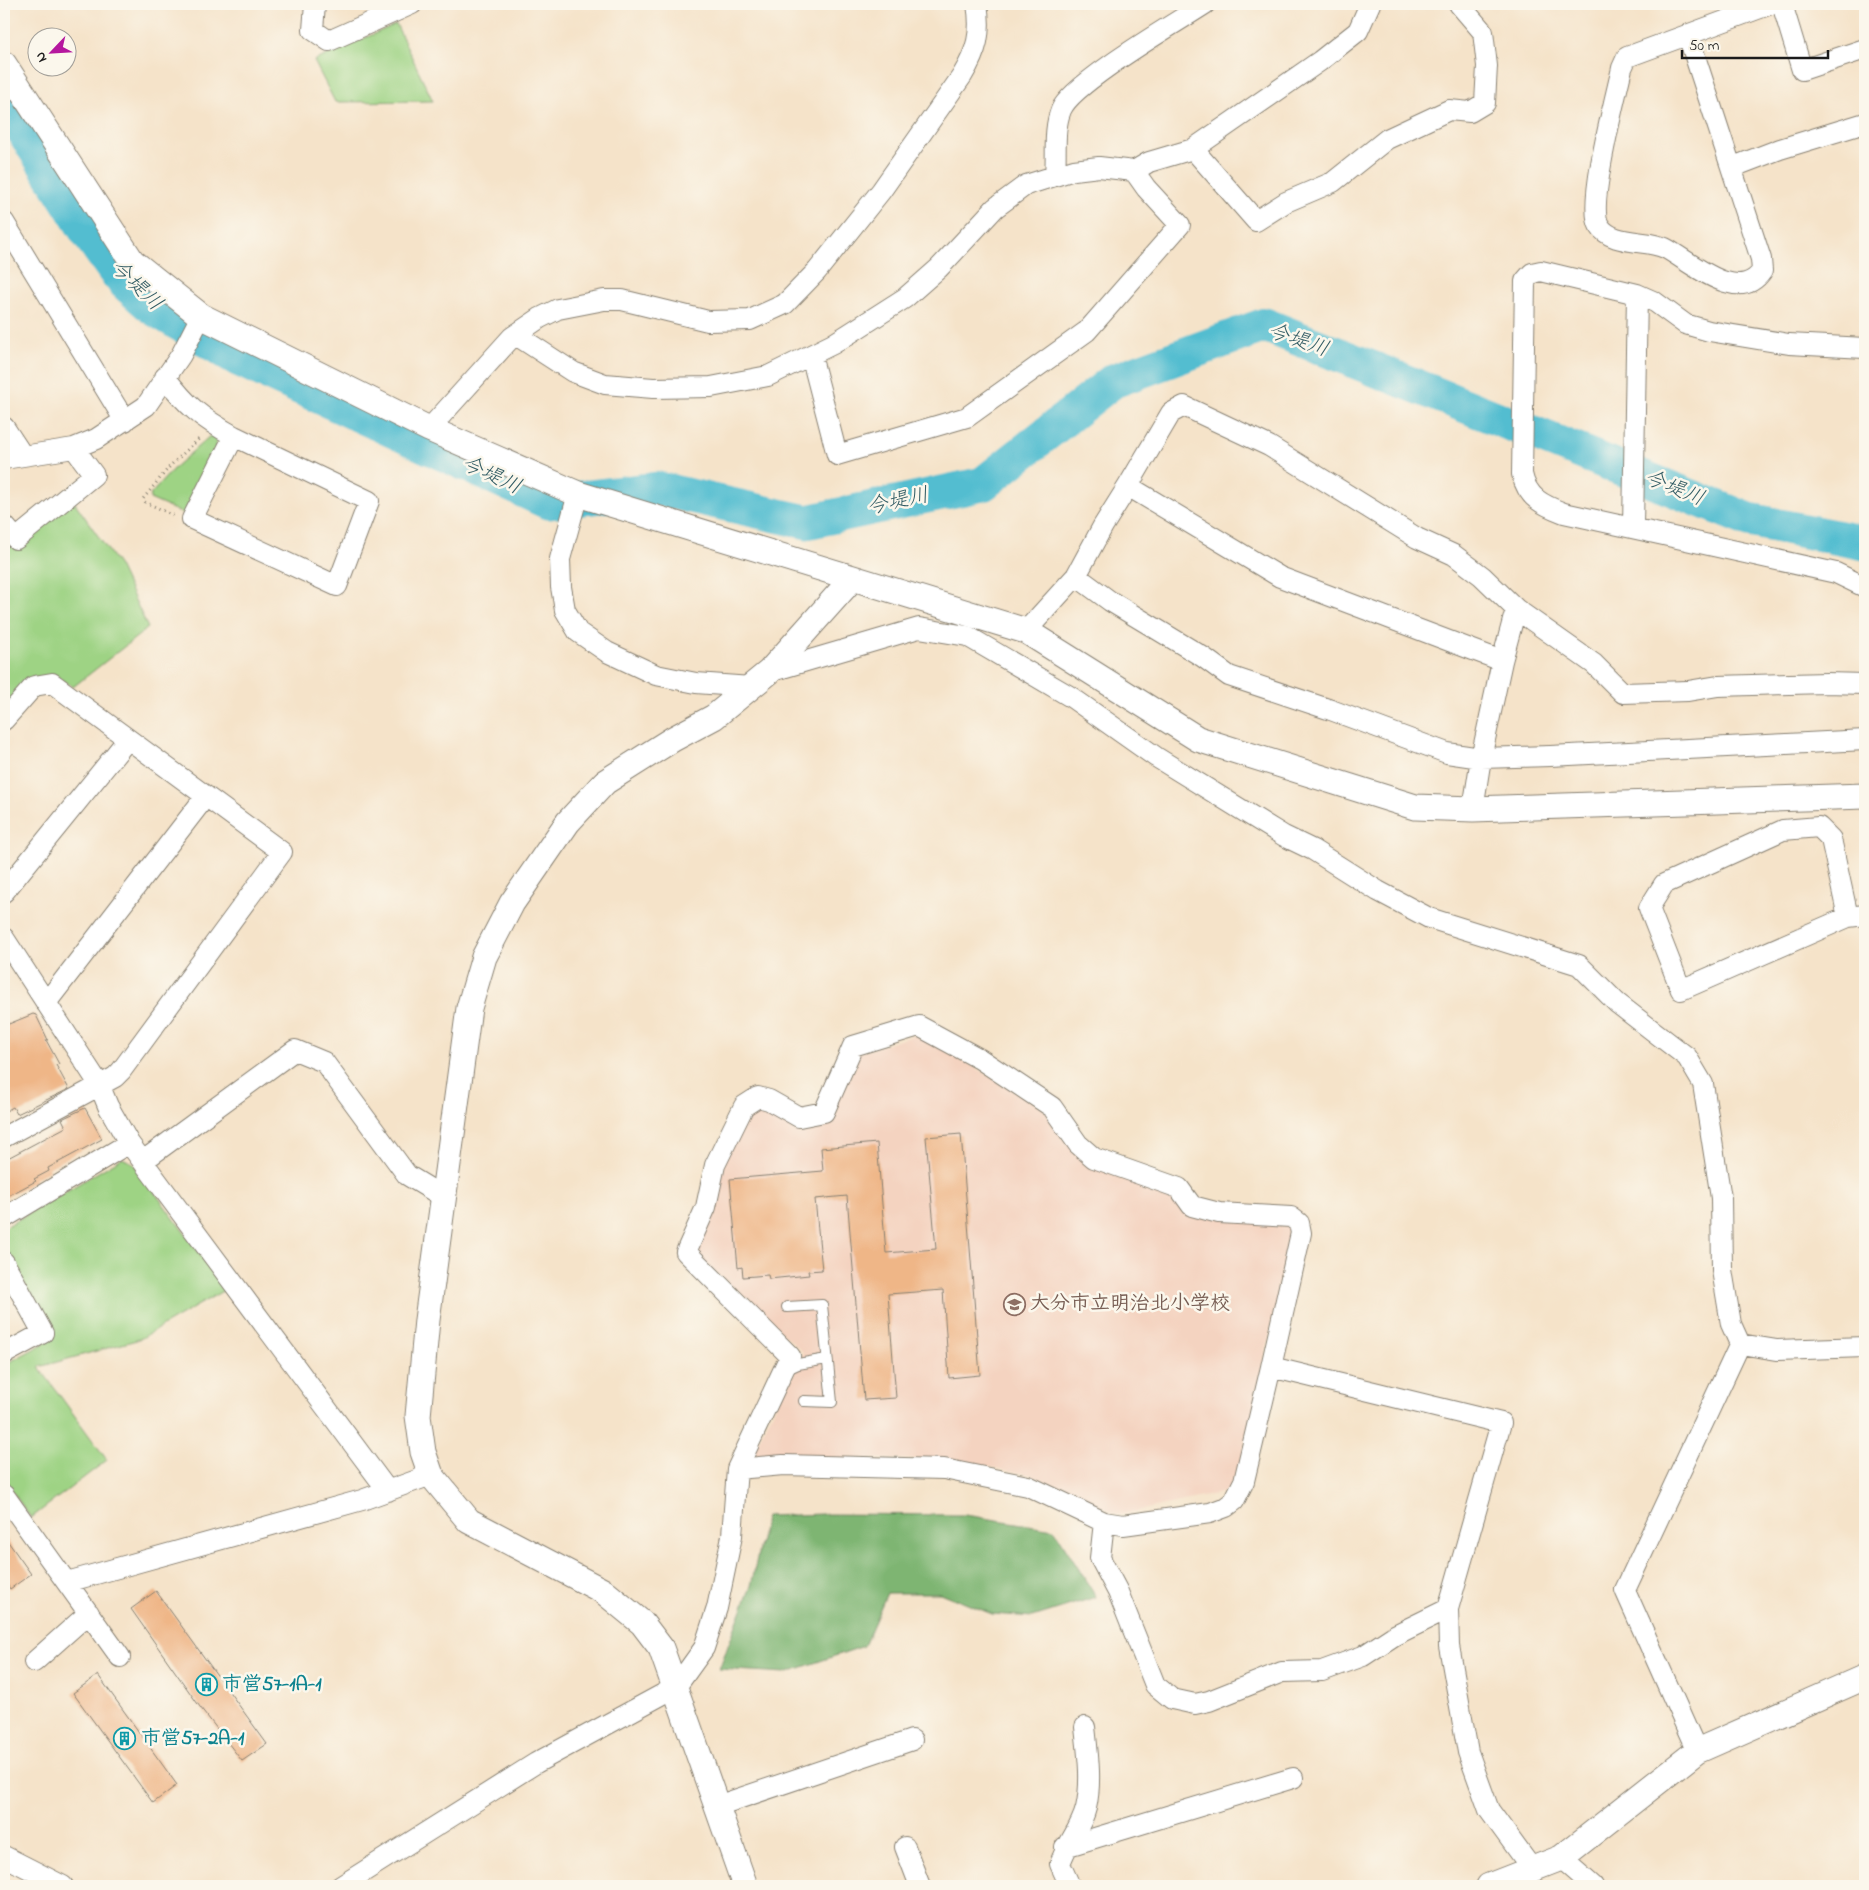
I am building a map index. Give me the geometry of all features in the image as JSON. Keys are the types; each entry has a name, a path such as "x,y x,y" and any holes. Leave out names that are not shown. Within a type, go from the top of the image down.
{"street":[{"path":"315,4 312,30 329,41 412,4"},
{"path":"429,429 516,335 540,318 558,309 604,300 622,300 708,322 750,320 785,304 817,271 881,191 962,76 974,57 981,26 977,4"},
{"path":"1055,174 1056,130 1062,108 1076,92 1109,66 1205,4"},
{"path":"516,335 573,372 605,384 653,388 711,387 768,376 833,344 905,298 939,268 995,208 1026,185 1055,174 1074,170 1099,167 1134,171 1149,162 1193,149 1358,31 1370,4"},
{"path":"1193,149 1256,221 1286,202 1333,182 1387,139 1449,110 1470,112 1485,103 1487,66 1483,32 1459,4"},
{"path":"1688,36 1733,167 1761,258 1762,271 1751,281 1737,284 1712,277 1664,248 1612,236 1598,224 1595,211 1598,184 1624,61 1627,57 1771,4"},
{"path":"1782,4 1802,70 1865,49"},
{"path":"4,64 132,261 198,322 429,429 578,494 1026,631 1198,739 1415,808 1473,809 1865,796"},
{"path":"1733,167 1780,149 1865,123"},
{"path":"811,355 837,455 968,416 1087,331 1180,225 1146,188 1134,171"},
{"path":"4,222 125,421"},
{"path":"1865,348 1789,344 1709,331 1685,324 1655,302 1637,294 1541,271 1528,277 1524,294 1522,474 1528,491 1545,506 1564,513 1836,574 1865,587"},
{"path":"1633,527 1637,294"},
{"path":"4,427 13,458 74,448 96,439 146,406 181,355 198,322"},
{"path":"165,377 188,407 210,423 369,501 337,586 192,519 234,436"},
{"path":"1026,631 1076,576 1171,413 1184,406 1269,446 1417,538 1454,555 1482,576 1516,609 1594,664 1623,693 1680,692 1718,686 1826,683 1865,684"},
{"path":"4,525 16,539 94,475 74,448"},
{"path":"1128,486 1280,577 1502,661"},
{"path":"578,494 560,560 561,587 565,610 578,632 607,652 656,675 696,683 760,679 919,628 967,636 1071,697 1156,757 1252,817 1313,850 1387,896 1429,918 1579,965 1617,1003 1687,1058 1703,1084 1721,1198 1722,1270 1731,1324 1740,1344 1626,1590 1697,1751"},
{"path":"1076,576 1110,601 1203,657 1229,676 1330,710 1447,753 1481,758 1550,756 1865,740"},
{"path":"745,1886 661,1648 642,1623 603,1591 470,1521 432,1475 423,1452 418,1416 427,1320 445,1198 469,1008 484,957 512,904 568,822 605,782 673,739 714,717 760,679 852,579"},
{"path":"1473,809 1481,758 1502,661 1516,609"},
{"path":"4,720 34,686 52,683 282,852 121,1071 115,1077 4,1137"},
{"path":"4,892 128,739"},
{"path":"46,1003 206,796"},
{"path":"1819,827 1832,839 1857,916 1681,990 1649,908 1664,884 1783,830 1819,827"},
{"path":"4,938 99,1084 129,1142 388,1492"},
{"path":"341,1886 536,1763 676,1687 704,1648 717,1608 732,1536 737,1469 790,1356 686,1252 706,1207 715,1165 744,1106 758,1097 769,1100 799,1117 824,1112 853,1046 919,1026 980,1060 1052,1107 1078,1144 1094,1158 1179,1188 1192,1206 1219,1213 1292,1217 1299,1223 1301,1233 1293,1273 1244,1481 1234,1501 1226,1507 1210,1513 1123,1525 1104,1522 1028,1486 944,1469 783,1465 737,1469"},
{"path":"143,1161 295,1050 324,1062 407,1175 445,1198"},
{"path":"4,1218 129,1142"},
{"path":"4,1262 43,1333 4,1354"},
{"path":"1740,1344 1777,1350 1830,1347 1843,1350 1865,1347"},
{"path":"1271,1367 1501,1423 1448,1609 1449,1646 1468,1752 1489,1810 1532,1869"},
{"path":"67,1582 388,1492 432,1475"},
{"path":"4,1495 120,1657"},
{"path":"1104,1522 1100,1558 1118,1592 1155,1685 1172,1699 1195,1704 1209,1702 1282,1672 1322,1671 1363,1656 1395,1635 1448,1609"},
{"path":"34,1662 89,1613"},
{"path":"1489,1886 1561,1858 1697,1751 1865,1677"},
{"path":"1070,1886 1060,1864 1065,1847 1074,1835 1086,1809 1090,1779 1085,1728"},
{"path":"717,1806 912,1740"},
{"path":"1065,1847 1293,1778"},
{"path":"905,1847 920,1886"},
{"path":"4,1856 63,1886"},
{"path":"1561,1858 1593,1886"}],"lane":[{"path":"787,1307 822,1305 832,1402 804,1401"},
{"path":"782,1372 798,1364 827,1359"}],"path":[{"path":"192,519 187,521 145,502 143,499 171,465 202,436"}],"shaded area":[{"name":"大分市立明治北小学校","path":"919,1034 1048,1111 1057,1127 1177,1196 1294,1226 1237,1482 1225,1492 1119,1515 1031,1475 953,1460 760,1457 753,1452 784,1389 789,1385 803,1352 698,1256 694,1244 721,1168 751,1108 765,1105 829,1116 856,1054"}],"green space":[{"path":"396,24 433,101 335,102 314,61"},
{"path":"211,435 217,439 216,449 184,514 150,499 151,494 174,468"},
{"path":"75,503 119,566 148,628 73,687 54,674 4,706 4,536"},
{"path":"122,1158 133,1163 226,1289 140,1339 39,1367 107,1460 31,1518 4,1480 4,1365 54,1338 4,1246 4,1228"},
{"path":"823,1514 965,1515 1054,1529 1096,1597 1033,1617 992,1614 940,1593 887,1593 864,1646 785,1673 719,1669 751,1586 766,1516"}],"building":[{"path":"33,1014 36,1015 48,1040 46,1040 59,1064 56,1065 69,1089 17,1114 13,1107 4,1112 4,1026"},
{"path":"85,1108 102,1139 48,1168 49,1171 34,1179 36,1181 4,1198 4,1160 66,1127 62,1119"},
{"path":"961,1134 980,1375 949,1378 943,1290 888,1294 896,1398 864,1400 847,1196 815,1199 822,1270 808,1271 809,1275 769,1279 768,1275 743,1277 742,1267 738,1268 730,1179 823,1171 821,1148 877,1143 886,1253 936,1249 926,1137"},
{"path":"4,1536 31,1574 10,1589 4,1580"},
{"name":"市営57-1A-1","path":"156,1591 267,1744 242,1761 200,1707 131,1609"},
{"name":"市営57-2A-1","path":"98,1675 177,1785 153,1803 73,1693"}],"waterway":[{"name":"今堤川","path":"4,100 87,232 114,270 126,284 153,308 238,359 548,502 659,489 807,522 983,484 1113,381 1265,325 1749,520 1865,543"}],"place":[{"name":"大分市立明治北小学校","path":"1014,1304"},
{"name":"市営57-1A-1","path":"206,1685"},
{"name":"市営57-2A-1","path":"125,1739"}]}
